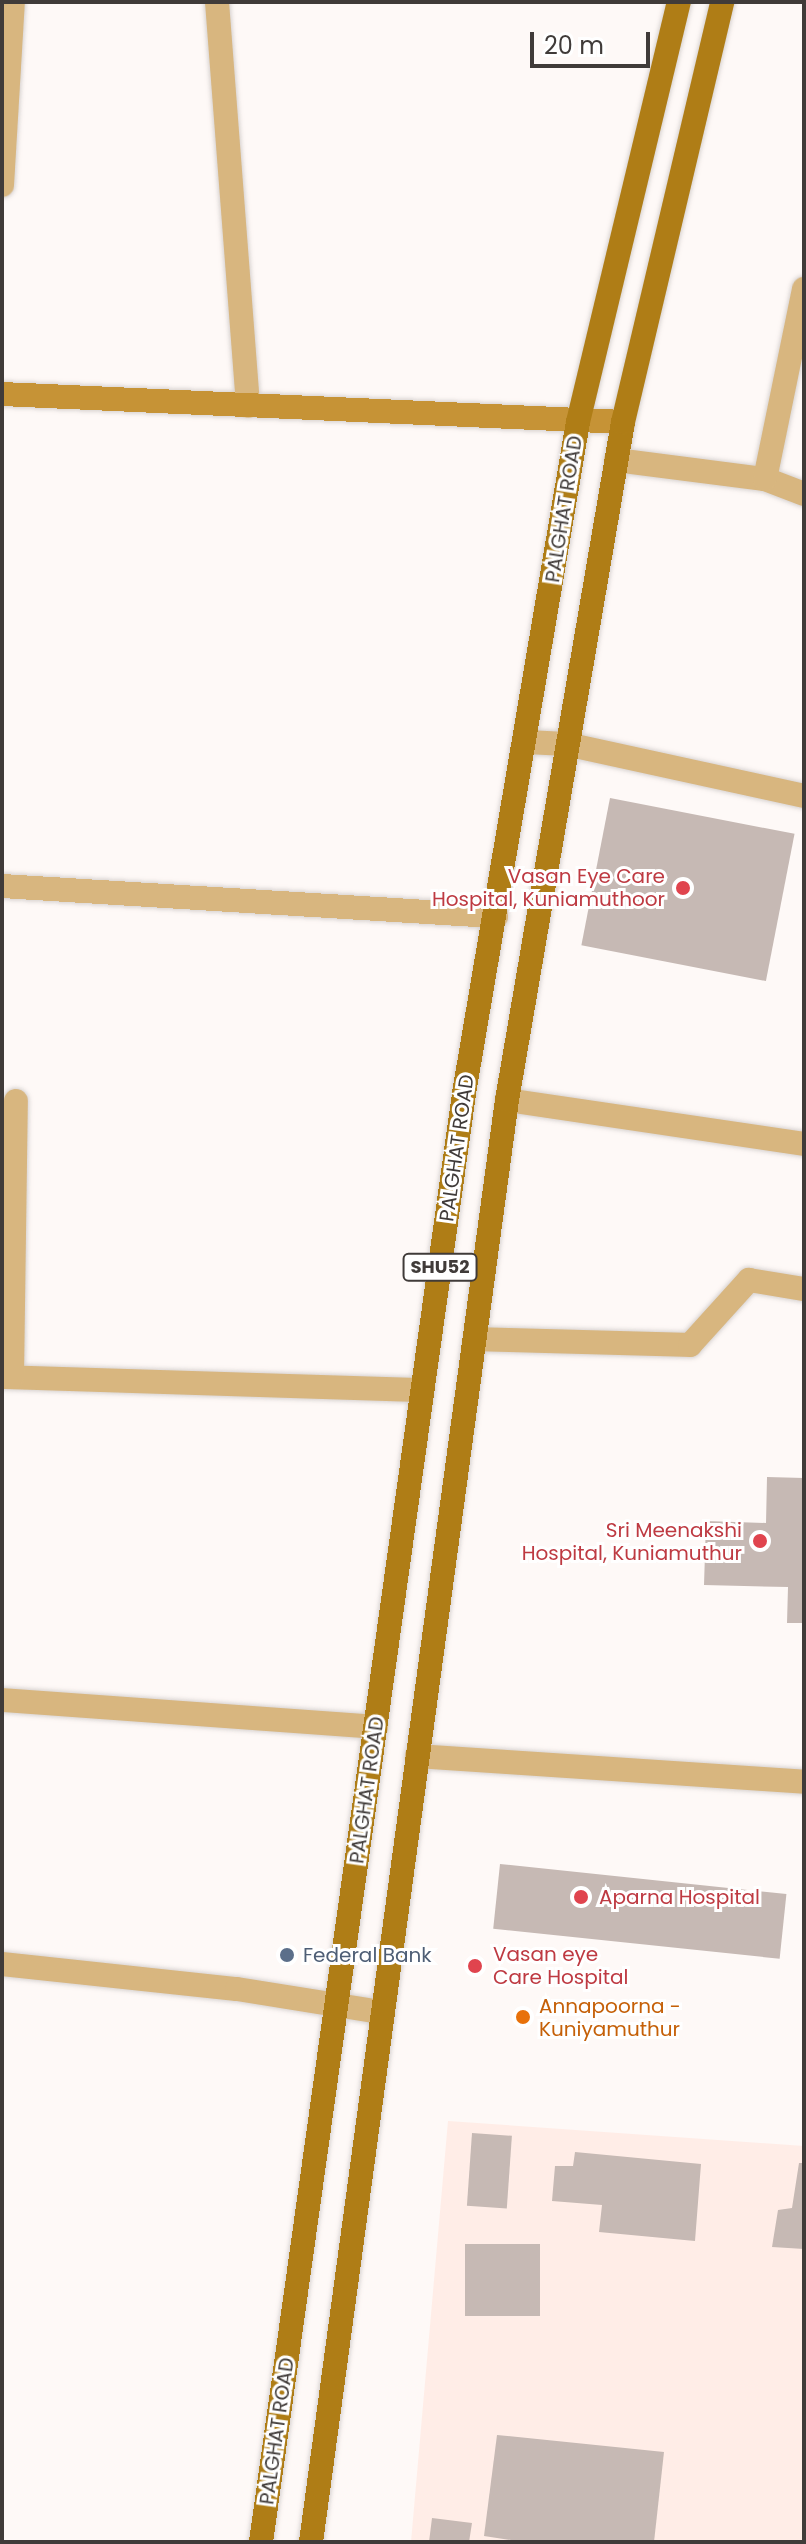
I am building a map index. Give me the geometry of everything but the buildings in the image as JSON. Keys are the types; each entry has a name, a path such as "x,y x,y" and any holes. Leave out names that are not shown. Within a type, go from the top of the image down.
{"main road":[{"name":"PALGHAT ROAD","path":"261,2542 464,1093 527,742 578,422 679,2"},
{"name":"PALGHAT ROAD","path":"311,2542 507,1100 623,422 722,2"}],"street":[{"path":"2,185 13,2"},
{"path":"217,2 248,406"},
{"path":"765,479 804,289"},
{"path":"2,394 623,422"},
{"path":"616,460 765,479 804,494"},
{"path":"527,742 566,744 804,796"},
{"path":"2,886 496,916"},
{"path":"507,1100 804,1144"},
{"path":"16,1101 7,1377 422,1390"},
{"path":"475,1339 690,1345 749,1280 804,1289"},
{"path":"2,1700 376,1727"},
{"path":"417,1756 804,1782"},
{"path":"2,1964 237,1989 381,2012"}],"shaded area":[{"path":"448,2121 804,2146 804,2542 411,2542"}],"place":[{"name":"Vasan Eye Care Hospital, Kuniamuthoor","path":"683,888"},
{"name":"Sri Meenakshi Hospital, Kuniamuthur","path":"760,1541"},
{"name":"Aparna Hospital","path":"581,1897"},
{"name":"Federal Bank","path":"287,1955"},
{"name":"Vasan eye Care Hospital","path":"475,1966"},
{"name":"Annapoorna - Kuniyamuthur","path":"523,2017"}]}
